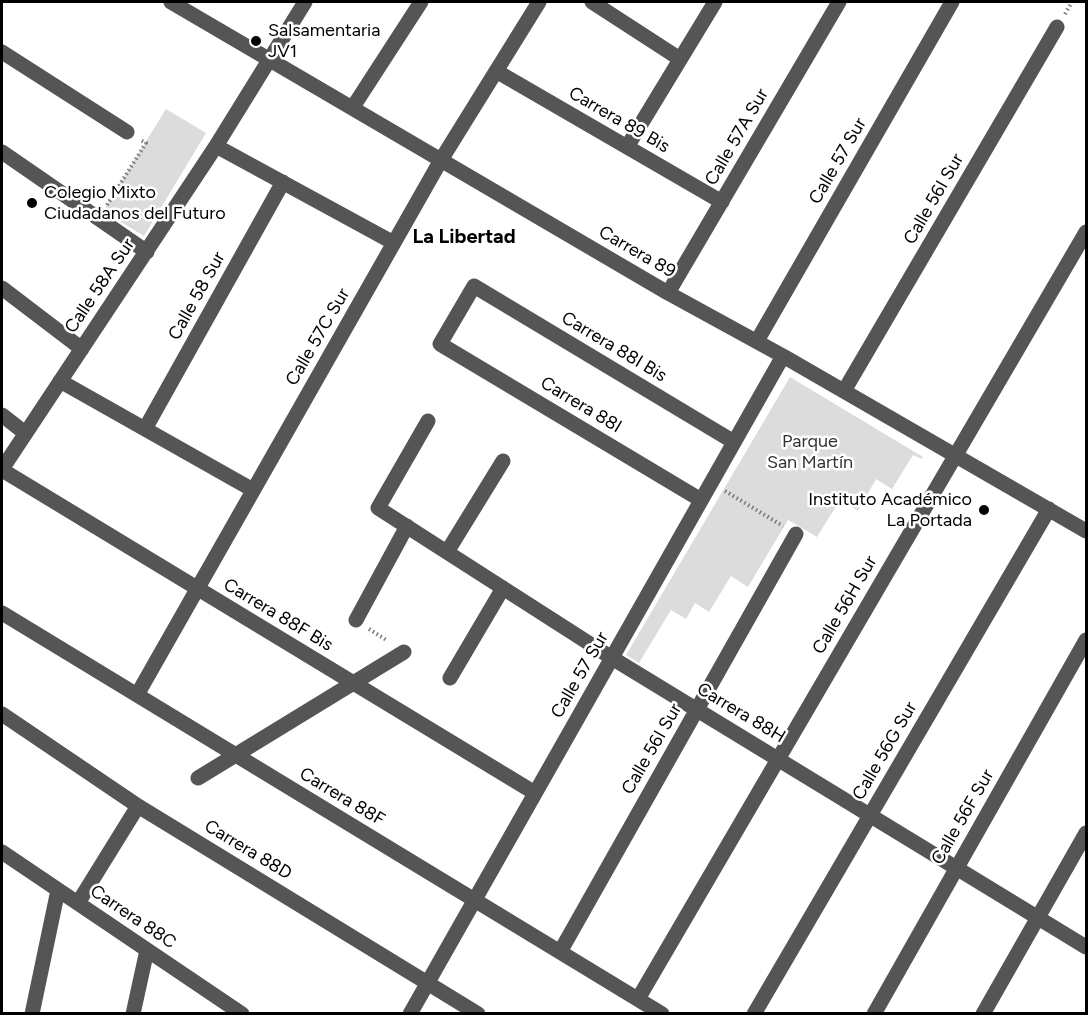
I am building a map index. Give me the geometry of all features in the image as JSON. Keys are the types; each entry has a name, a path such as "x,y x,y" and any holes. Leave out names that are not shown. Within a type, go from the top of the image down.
{"street":[{"name":"Carrera 89","path":"171,2 668,293 956,454 1086,531"},
{"name":"Calle 58A Sur","path":"2,469 216,146 305,2"},
{"path":"353,108 421,2"},
{"name":"Calle 57C Sur","path":"137,695 441,160 539,2"},
{"path":"592,2 680,59"},
{"path":"627,147 715,2"},
{"name":"Calle 57A Sur","path":"668,293 839,2"},
{"name":"Calle 57 Sur","path":"757,341 952,2"},
{"name":"Calle 56I Sur","path":"844,391 1057,27"},
{"path":"2,52 127,132"},
{"name":"Carrera 89 Bis","path":"496,71 722,202"},
{"path":"216,146 394,243"},
{"path":"2,152 147,252"},
{"name":"Calle 58 Sur","path":"145,429 283,182"},
{"name":"Calle 56H Sur","path":"638,999 1086,232"},
{"name":"Carrera 88I Bis","path":"440,344 474,286 734,442"},
{"path":"2,288 82,349"},
{"name":"Carrera 88I","path":"440,344 701,500"},
{"name":"Calle 57 Sur","path":"410,1014 783,356"},
{"path":"60,381 253,490"},
{"path":"2,415 25,433"},
{"name":"Carrera 88H","path":"428,421 378,508 612,658 1086,946"},
{"path":"447,552 503,460"},
{"name":"Carrera 88F Bis","path":"2,469 535,793"},
{"name":"Calle 56G Sur","path":"754,1014 1049,509"},
{"path":"356,620 407,526"},
{"name":"Calle 56I Sur","path":"560,952 796,534"},
{"path":"450,678 503,588"},
{"name":"Carrera 88F","path":"2,613 662,1014"},
{"name":"Calle 56F Sur","path":"874,1014 1086,640"},
{"path":"198,778 404,652"},
{"name":"Carrera 88D","path":"2,714 138,806 478,1014"},
{"path":"78,903 138,806"},
{"path":"983,1014 1086,832"},
{"name":"Carrera 88C","path":"2,852 235,1011"},
{"path":"32,1014 58,890"},
{"path":"133,1014 147,950"}],"path":[{"path":"98,219 146,142"},
{"path":"711,483 796,534"},
{"path":"356,620 404,652"}],"green space":[{"path":"166,109 206,133 144,236 103,211"},
{"name":"Parque San Martín","path":"790,377 923,457 922,459 913,455 892,489 876,479 858,511 840,500 817,537 788,520 748,587 731,576 709,612 695,603 686,619 671,610 639,663 626,655"}],"place":[{"name":"Salsamentaria JV1","path":"256,41"},
{"name":"Colegio Mixto Ciudadanos del Futuro","path":"32,203"},
{"name":"Instituto Académico La Portada","path":"984,510"}],"district":[{"name":"La Libertad","path":"464,237"}]}
